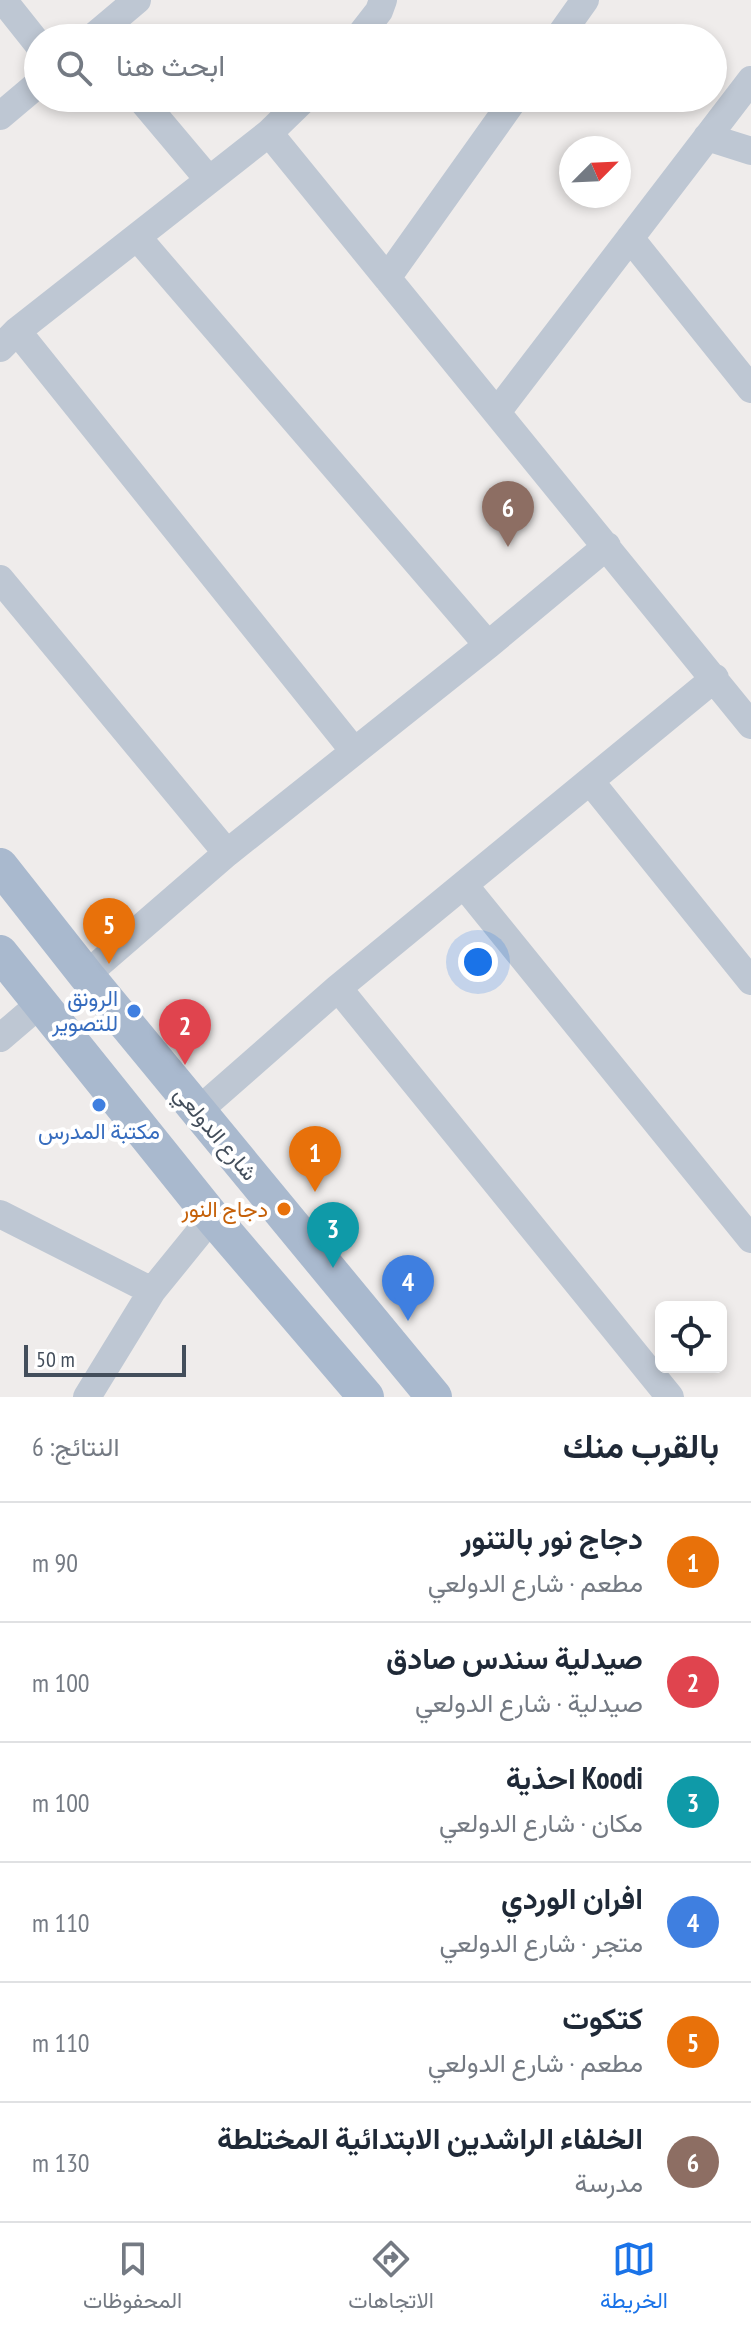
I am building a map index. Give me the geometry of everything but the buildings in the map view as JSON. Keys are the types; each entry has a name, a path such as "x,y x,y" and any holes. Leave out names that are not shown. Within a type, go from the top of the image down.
{"main road":[{"name":"شارع الدولعي","path":"0,866 434,1397"},
{"path":"0,953 212,1217 366,1397"}],"street":[{"path":"3,0 24,26"},
{"path":"109,24 137,0"},
{"path":"369,24 383,0"},
{"path":"568,24 585,0"},
{"path":"727,111 751,80"},
{"path":"0,116 24,96"},
{"path":"152,112 209,180"},
{"path":"291,112 269,133 8,340 354,751"},
{"path":"387,278 505,112"},
{"path":"497,412 726,112"},
{"path":"269,133 751,725"},
{"path":"707,137 751,151"},
{"path":"137,237 488,645"},
{"path":"630,238 751,389"},
{"path":"86,975 227,853 607,546"},
{"path":"0,579 227,853"},
{"path":"198,1111 338,988 715,678"},
{"path":"590,781 751,981"},
{"path":"464,885 751,1239"},
{"path":"338,988 670,1397"},
{"path":"0,1038 41,1003"},
{"path":"0,1214 152,1291"},
{"path":"87,1397 152,1291 212,1217"}],"place":[{"name":"الخلفاء الراشدين الابتدائية المختلطة","path":"508,547"},
{"name":"كتكوت","path":"109,964"},
{"name":"الرونق للتصوير","path":"134,1011"},
{"name":"صيدلية سندس صادق","path":"185,1065"},
{"name":"مكتبة المدرس","path":"99,1105"},
{"name":"دجاج نور بالتنور","path":"315,1192"},
{"name":"دجاج النور","path":"284,1209"},
{"name":"Koodi احذية","path":"333,1268"},
{"name":"افران الوردي","path":"408,1321"}]}
